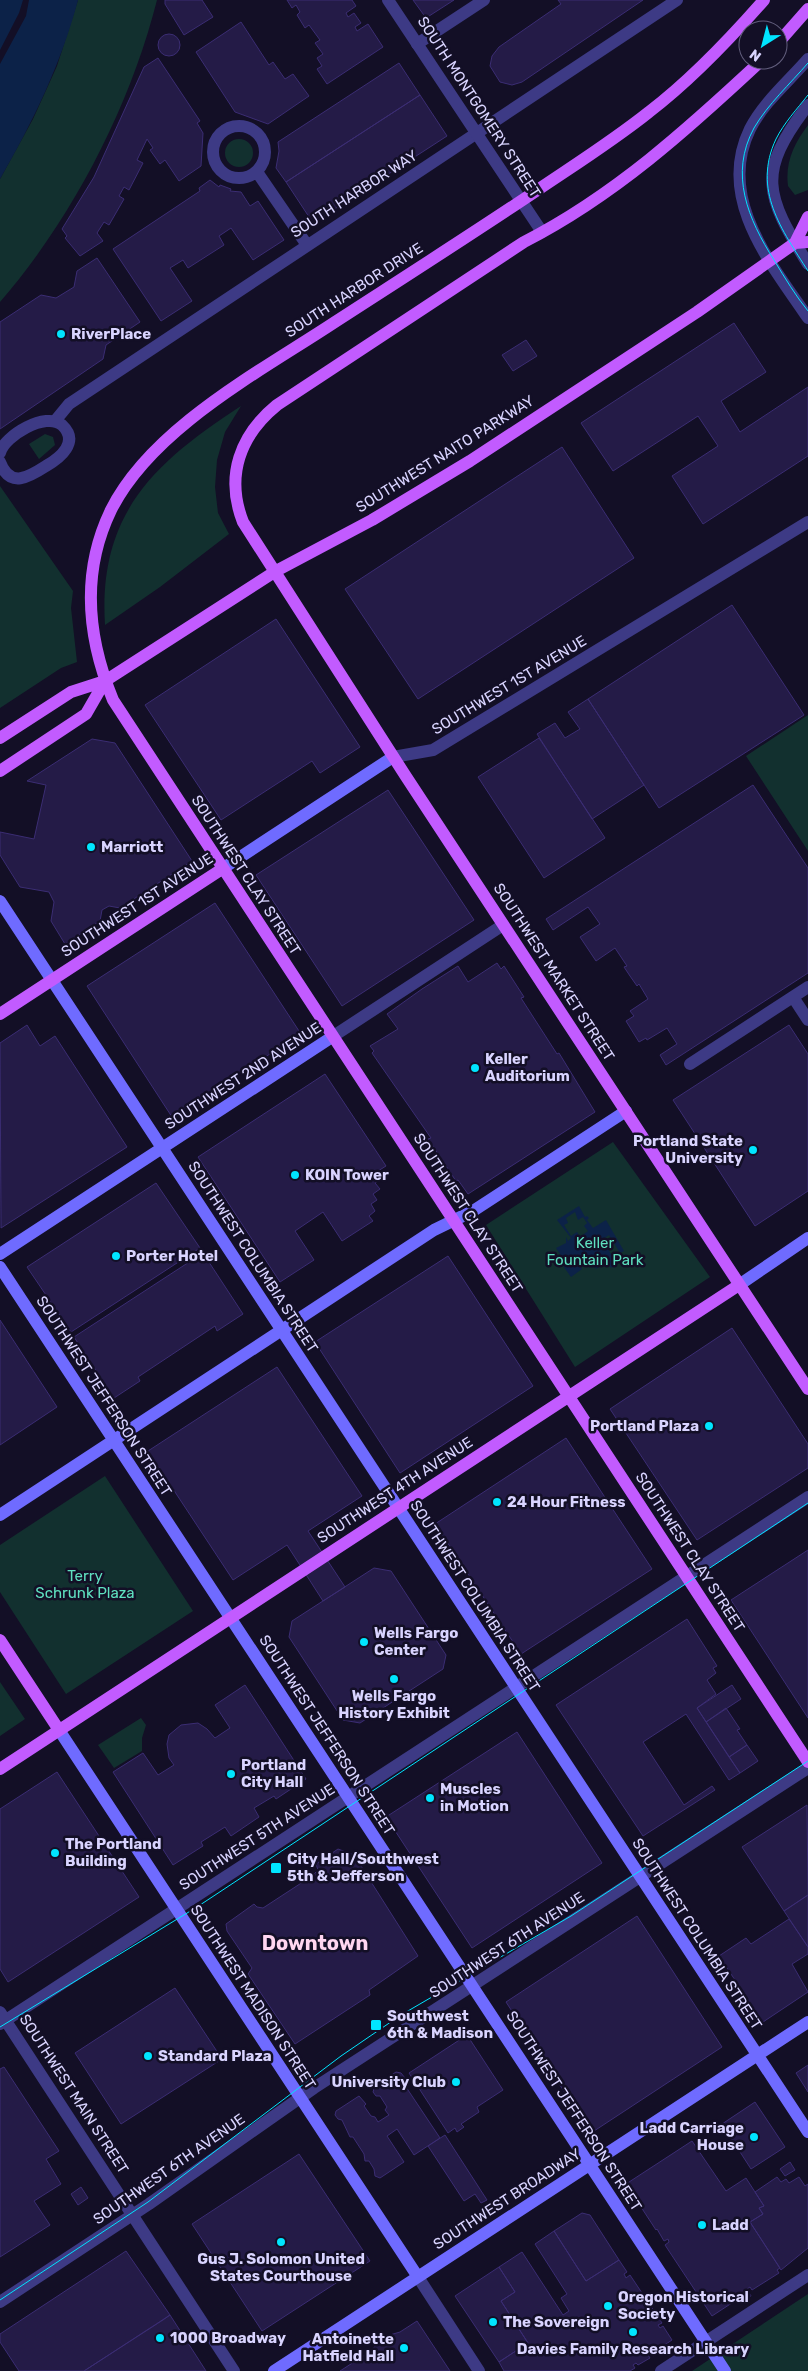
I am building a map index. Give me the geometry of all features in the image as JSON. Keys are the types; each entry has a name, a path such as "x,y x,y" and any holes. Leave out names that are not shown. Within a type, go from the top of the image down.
{"main road":[{"name":"SOUTH HARBOR DRIVE","path":"105,681 90,614 93,564 100,539 112,509 144,463 186,424 220,398 521,201 650,112 713,55 764,0"},
{"path":"788,31 808,8"},
{"path":"276,571 243,522 237,506 234,484 238,462 246,441 263,416 302,386 524,242 617,185 647,163 751,70"},
{"name":"SOUTHWEST NAITO PARKWAY","path":"0,738 71,692 105,681 276,571 372,520 470,461 697,312 795,243 808,217"},
{"name":"SOUTHWEST NAITO PARKWAY","path":"795,243 808,242"},
{"name":"SOUTHWEST MARKET STREET","path":"276,571 393,757 808,1389"},
{"name":"SOUTHWEST NAITO PARKWAY","path":"0,771 86,714 105,681"},
{"name":"SOUTHWEST CLAY STREET","path":"105,681 113,700 222,869 808,1762"},
{"name":"SOUTHWEST 1ST AVENUE","path":"0,1014 393,757"},
{"name":"SOUTHWEST COLUMBIA STREET","path":"0,901 808,2132"},
{"name":"SOUTHWEST 2ND AVENUE","path":"0,1254 332,1037"},
{"path":"0,1514 434,1230 474,1211 626,1111"},
{"name":"SOUTHWEST 4TH AVENUE","path":"0,1768 808,1238"},
{"name":"SOUTHWEST JEFFERSON STREET","path":"0,1267 725,2371"},
{"name":"SOUTHWEST MADISON STREET","path":"0,1640 418,2277"},
{"name":"SOUTHWEST BROADWAY","path":"274,2371 808,2022"}],"street":[{"name":"SOUTH MONTGOMERY STREET","path":"388,0 542,232"},
{"path":"417,44 484,0"},
{"name":"SOUTH HARBOR WAY","path":"54,421 69,404 677,0"},
{"path":"808,59 750,129 741,155 738,177 742,204 753,234 808,318"},
{"path":"808,105 783,139 773,170 773,195 777,210 808,264"},
{"path":"234,126 245,126 255,131 262,139 265,156 257,172 240,179 223,173 217,166 213,157 213,146 217,137 224,130 234,126"},
{"path":"257,172 306,245"},
{"path":"0,453 4,444 9,440 35,423 48,419 61,424 68,435 67,448 58,459 32,476 19,479 7,474 0,462"},
{"name":"SOUTHWEST 1ST AVENUE","path":"393,757 432,750 808,522"},
{"name":"SOUTHWEST 2ND AVENUE","path":"332,1037 503,925"},
{"path":"690,1064 808,987"},
{"path":"793,997 808,1020"},
{"name":"SOUTHWEST 5TH AVENUE","path":"2,2019 176,1909 808,1497"},
{"name":"SOUTHWEST 6TH AVENUE","path":"0,2302 132,2215 300,2098 808,1768"},
{"name":"SOUTHWEST MAIN STREET","path":"2,2019 234,2371"},
{"path":"661,2371 808,2275"},
{"name":"SOUTHWEST MADISON STREET","path":"418,2277 479,2371"}],"green space":[{"path":"78,0 157,0 131,81 95,160 51,235 0,302 0,179 33,119 57,66"},
{"path":"808,125 808,190 795,195 788,186 789,161 795,146"},
{"path":"239,139 249,143 253,153 249,163 239,167 229,163 225,153 229,143"},
{"path":"241,406 225,432 217,460 215,487 218,513 229,534 160,587 105,625 105,586 111,551 122,521 138,494 158,470 182,448"},
{"path":"45,434 53,437 55,445 39,459 29,444"},
{"path":"0,486 73,591 71,608 77,662 61,668 0,708"},
{"path":"808,715 808,851 746,756"},
{"name":"Keller Fountain Park","path":"613,1142 710,1277 575,1367 486,1225"},
{"name":"Terry Schrunk Plaza","path":"105,1476 193,1611 66,1694 0,1592 0,1545"},
{"path":"0,1682 25,1719 0,1736"},
{"path":"141,1718 146,1725 142,1738 142,1751 114,1768 98,1745"},
{"path":"808,2294 808,2371 692,2371"}],"water":[{"path":"0,0 78,0 55,70 24,136 0,179"},
{"path":"579,1206 585,1217 589,1218 587,1220 593,1228 606,1220 624,1251 620,1253 609,1235 603,1239 616,1264 611,1268 607,1262 596,1269 588,1257 579,1263 582,1269 571,1277 561,1263 564,1260 556,1248 566,1243 566,1237 568,1241 571,1238 557,1220","holes":["575,1212 578,1220 583,1217 587,1223 584,1226 588,1231 580,1237 577,1232 571,1236 564,1225 568,1223 566,1218"]}],"pier":[{"path":"23,0 29,0 26,16 0,64 0,50 19,13"}],"building":[{"path":"165,0 202,0 213,17 184,35 165,4"},
{"path":"287,0 352,0 356,6 346,13 348,17 354,13 361,23 355,27 357,31 368,24 383,47 327,84 317,69 322,66 317,58 323,54 315,43 320,40 309,25 305,28 297,15 300,12 296,5 292,8"},
{"path":"413,0 454,0 426,18"},
{"path":"558,0 643,0 522,82 512,85 500,82 490,66 492,56 499,47 561,4"},
{"path":"241,22 269,65 273,62 285,79 293,74 309,96 268,124 235,112 196,52"},
{"path":"169,34 177,37 180,45 177,53 169,56 161,53 158,45 161,37"},
{"path":"158,58 200,121 197,123 203,133 201,166 179,181 165,160 160,164 150,150 153,148 147,139 137,160 143,163 129,190 124,187 119,196 124,199 109,225 104,222 97,233 103,241 80,256 65,238 67,236 62,229 94,177 144,67"},
{"path":"399,63 420,95 286,182 276,168 279,151 278,142"},
{"path":"420,95 447,136 313,223 286,182"},
{"path":"210,180 219,187 220,185 231,189 230,191 241,192 250,206 258,201 284,240 253,260 231,228 219,236 224,245 188,268 183,260 170,268 192,301 161,321 113,249 200,191 199,188"},
{"name":"RiverPlace","path":"97,258 140,322 106,345 103,359 0,429 0,322 41,295 56,298 74,287 77,271"},
{"path":"734,323 766,372 721,401 740,432 808,387 808,456 703,524 672,476 718,446 698,416 613,471 581,423"},
{"path":"526,340 537,356 513,371 502,355"},
{"path":"562,447 634,558 418,699 345,589"},
{"path":"732,605 804,715 659,808 588,699"},
{"path":"276,619 360,747 320,773 312,761 221,820 145,705"},
{"path":"588,699 644,785 592,819 537,734 555,723 565,738 580,729 568,712"},
{"path":"539,738 605,838 544,878 478,777"},
{"name":"Marriott","path":"92,739 115,743 192,861 120,908 109,906 102,910 100,921 65,944 51,921 54,902 49,892 20,887 0,855 0,832 34,839 46,785 27,781"},
{"path":"753,785 808,868 808,973 666,1065 660,1055 677,1044 667,1028 647,1040 646,1038 639,1042 626,1021 634,1016 630,1011 648,999 639,984 637,986 624,967 627,966 615,948 596,961 580,937 600,924 588,907 553,930 546,919"},
{"path":"388,790 474,920 342,1006 256,875"},
{"path":"215,903 301,1034 172,1117 87,986"},
{"name":"Keller Auditorium","path":"497,963 501,969 504,966 524,997 521,998 557,1054 559,1053 595,1112 468,1194 458,1180 456,1181 428,1139 431,1138 372,1053 374,1051 370,1046 398,1029 387,1014 422,989 458,966 468,982"},
{"path":"27,1025 40,1046 55,1036 127,1147 1,1228 0,1043"},
{"name":"Portland State University","path":"789,1025 808,1054 808,1191 755,1226 673,1100"},
{"name":"KOIN Tower","path":"325,1074 386,1166 378,1171 382,1178 375,1183 380,1189 373,1194 377,1200 371,1204 375,1211 369,1216 373,1221 342,1241 323,1212 295,1231 314,1260 280,1282 198,1157"},
{"name":"Porter Hotel","path":"156,1183 200,1248 71,1332 27,1267"},
{"path":"203,1253 243,1314 217,1331 215,1326 138,1377 140,1381 114,1398 74,1337"},
{"path":"448,1256 533,1386 400,1473 315,1342"},
{"path":"0,1320 57,1407 0,1445"},
{"name":"Portland Plaza","path":"732,1328 808,1444 808,1468 697,1540 610,1409"},
{"path":"277,1367 362,1496 308,1531 345,1587 323,1601 287,1545 233,1580 148,1451"},
{"path":"566,1438 652,1569 521,1654 435,1524"},
{"path":"808,1550 808,1718 731,1600"},
{"name":"Wells Fargo Center","path":"374,1568 391,1571 446,1655 443,1669 360,1723 343,1720 289,1637 292,1621"},
{"path":"687,1619 717,1666 713,1668 716,1673 707,1680 716,1694 697,1708 740,1773 729,1780 686,1714 643,1742 684,1805 712,1786 715,1790 643,1836 556,1705"},
{"name":"Portland City Hall","path":"245,1685 306,1779 276,1799 274,1796 254,1808 259,1817 231,1836 225,1827 201,1842 203,1846 173,1865 113,1772 143,1753 158,1775 174,1765 169,1758 167,1744 169,1735 181,1725 198,1723 215,1738 230,1728 215,1705"},
{"path":"732,1685 741,1699 706,1722 697,1708"},
{"path":"726,1708 740,1729 737,1730 747,1745 729,1757 706,1722"},
{"path":"517,1732 602,1863 472,1948 386,1817"},
{"path":"747,1745 758,1761 740,1773 729,1757"},
{"name":"The Portland Building","path":"57,1772 139,1897 8,1982 0,1969 0,1809"},
{"path":"807,1805 808,1895 784,1911 742,1847"},
{"path":"338,1849 354,1855 418,1956 369,1990 370,1995 295,2044 248,1974 252,1968 227,1931 226,1924 254,1904 257,1907 263,1908 312,1876 318,1870 316,1864"},
{"path":"808,1895 808,1947 784,1911"},
{"path":"637,1916 722,2047 591,2133 506,2002"},
{"path":"789,1919 808,1947 808,1954 792,1964 808,1992 763,2022 719,1956 746,1938 751,1944"},
{"name":"Standard Plaza","path":"175,1988 222,2059 121,2124 75,2053"},
{"name":"University Club","path":"467,2035 503,2090 477,2107 479,2112 461,2124 464,2127 457,2132 455,2128 448,2133 409,2073"},
{"path":"808,2065 808,2092 796,2073"},
{"path":"4,2067 59,2151 46,2159 61,2184 34,2201 50,2225 0,2257 0,2069"},
{"path":"396,2072 401,2073 405,2078 404,2084 440,2138 414,2155 397,2129 387,2136 404,2162 380,2178 375,2176 374,2169 369,2161 365,2161 364,2154 353,2137 350,2137 342,2120 338,2119 335,2115 336,2111 359,2096 366,2104 364,2106 371,2116 375,2117 378,2122 389,2115 385,2110 387,2107 380,2096 376,2096 373,2092 375,2086"},
{"name":"Ladd Carriage House","path":"755,2102 785,2147 751,2169 722,2124"},
{"path":"445,2135 487,2200 481,2203 475,2194 464,2201 428,2146"},
{"name":"Ladd","path":"692,2141 726,2191 746,2178 764,2206 759,2208 763,2214 750,2222 780,2268 777,2270 779,2273 752,2290 750,2287 747,2289 751,2296 744,2301 739,2294 736,2296 738,2299 712,2316 665,2245 669,2242 668,2239 664,2241 626,2184"},
{"name":"Gus J. Solomon United States Courthouse","path":"299,2154 370,2261 262,2331 192,2224"},
{"path":"790,2162 795,2170 785,2176 780,2169"},
{"path":"777,2177 781,2182 786,2179 789,2183 799,2177 805,2186 808,2184 808,2248 781,2270 750,2222 763,2214 759,2208 764,2206 755,2192"},
{"path":"81,2187 88,2198 78,2205 71,2194"},
{"path":"582,2213 590,2215 619,2260 586,2281 554,2231"},
{"name":"Oregon Historical Society","path":"554,2231 586,2281 619,2260 627,2272 624,2274 626,2278 630,2275 662,2323 658,2325 660,2328 663,2326 672,2340 663,2346 665,2348 653,2356 651,2353 648,2355 650,2358 638,2365 636,2363 633,2365 635,2368 630,2371 504,2371 499,2362 528,2343 501,2301 515,2292 499,2267 522,2252 563,2315 569,2311 561,2298 567,2294 535,2244"},
{"path":"126,2251 170,2315 84,2371 19,2371 0,2342 0,2334"},
{"name":"The Sovereign","path":"499,2267 515,2292 501,2301 528,2343 499,2362 455,2296"},
{"name":"1000 Broadway","path":"170,2315 206,2371 84,2371 163,2320"},
{"name":"Antoinette Hatfield Hall","path":"417,2321 450,2371 340,2371 371,2351 383,2337 400,2332"}],"tram line":[{"path":"808,63 772,102 754,128 747,145 742,179 745,196 756,229 786,280 808,311"},
{"path":"808,95 779,133 769,158 767,175 773,209 780,225 808,271"},
{"path":"0,2027 197,1907 808,1503"},
{"path":"0,2300 148,2202 341,2056 401,2015 571,1916 808,1761"}],"place":[{"name":"RiverPlace","path":"61,334"},
{"name":"Marriott","path":"91,847"},
{"name":"Keller Auditorium","path":"475,1068"},
{"name":"Portland State University","path":"753,1150"},
{"name":"KOIN Tower","path":"295,1175"},
{"name":"Porter Hotel","path":"116,1256"},
{"name":"Portland Plaza","path":"709,1426"},
{"name":"24 Hour Fitness","path":"497,1502"},
{"name":"Wells Fargo Center","path":"364,1642"},
{"name":"Wells Fargo History Exhibit","path":"394,1679"},
{"name":"Portland City Hall","path":"231,1774"},
{"name":"Muscles in Motion","path":"430,1798"},
{"name":"The Portland Building","path":"55,1853"},
{"name":"City Hall/Southwest 5th & Jefferson","path":"276,1868"},
{"name":"Southwest 6th & Madison","path":"376,2025"},
{"name":"Standard Plaza","path":"148,2056"},
{"name":"University Club","path":"456,2082"},
{"name":"Ladd Carriage House","path":"754,2137"},
{"name":"Ladd","path":"702,2225"},
{"name":"Gus J. Solomon United States Courthouse","path":"281,2242"},
{"name":"Oregon Historical Society","path":"608,2306"},
{"name":"The Sovereign","path":"493,2322"},
{"name":"Davies Family Research Library","path":"633,2332"},
{"name":"1000 Broadway","path":"160,2338"},
{"name":"Antoinette Hatfield Hall","path":"404,2348"}],"district":[{"name":"Downtown","path":"315,1943"}]}
